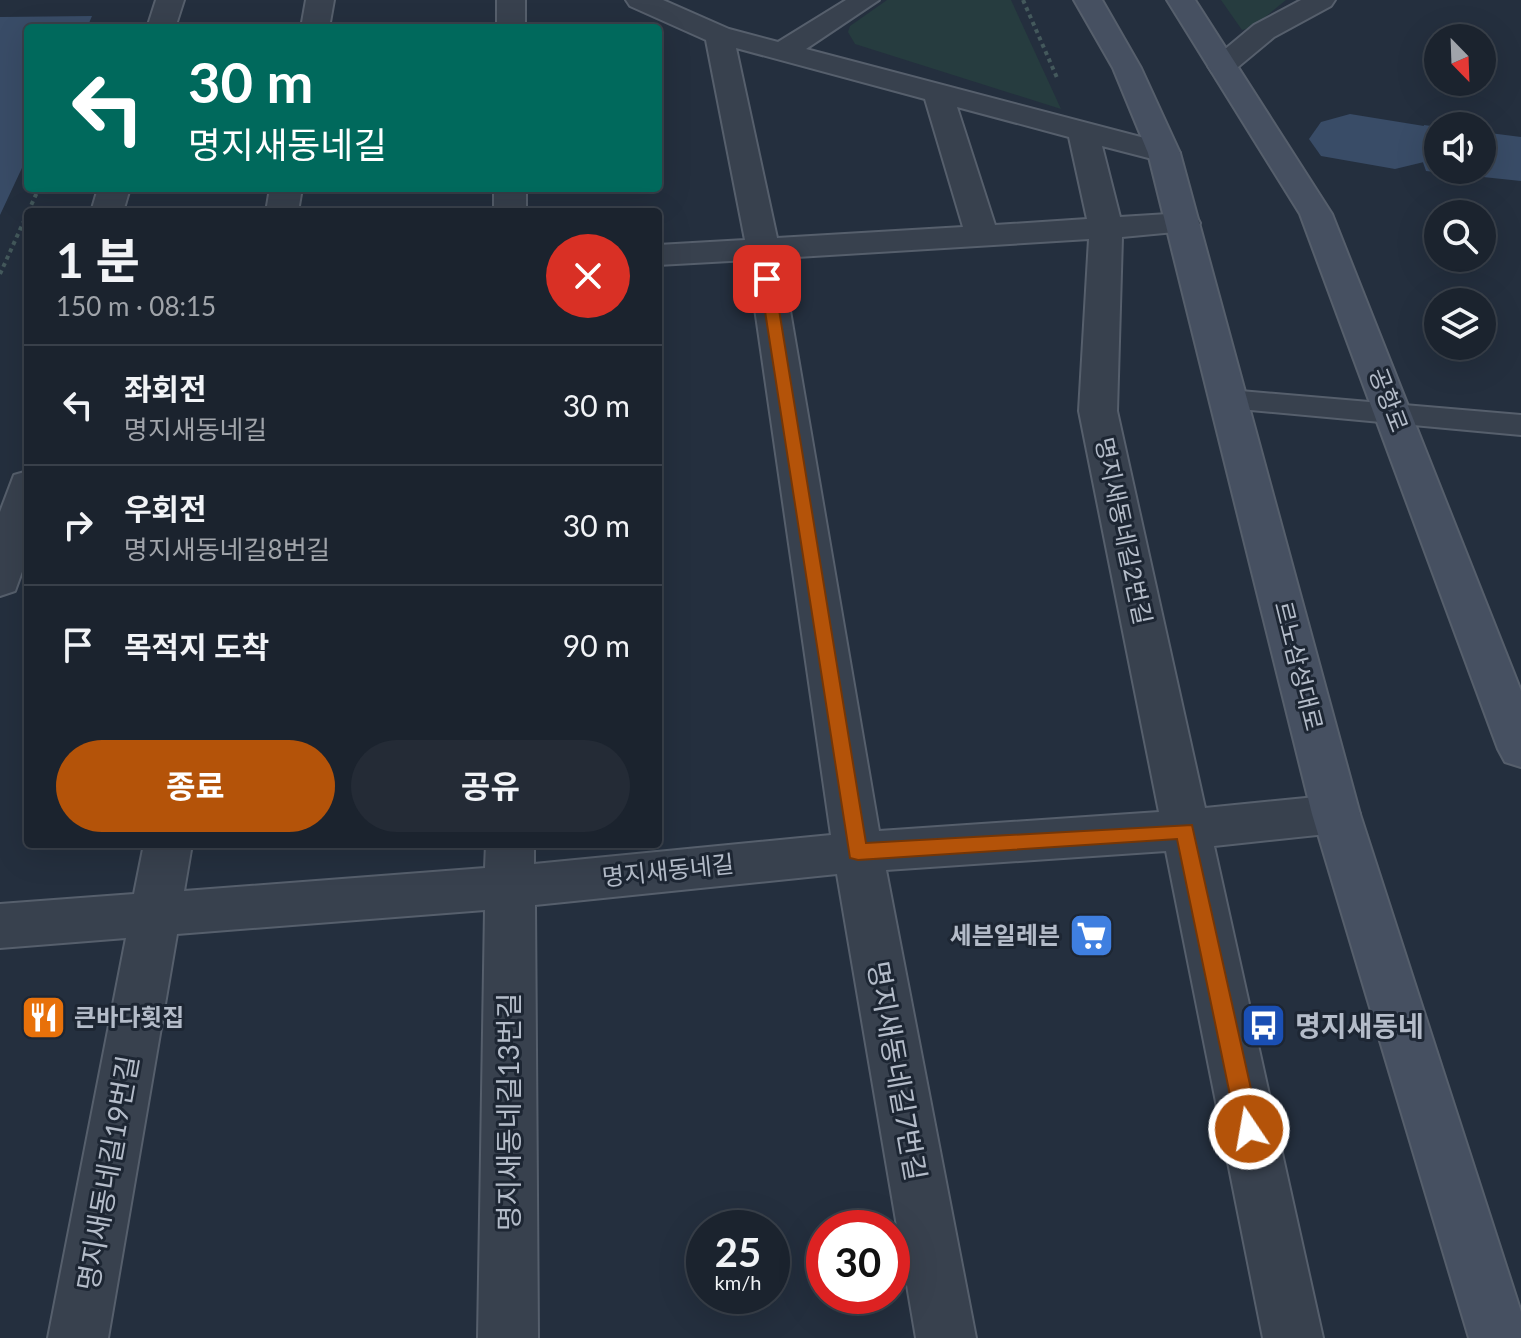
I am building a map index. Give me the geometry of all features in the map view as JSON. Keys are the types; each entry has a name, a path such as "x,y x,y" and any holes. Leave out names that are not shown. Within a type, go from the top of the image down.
{"main road":[{"name":"르노삼성대로","path":"1088,0 1127,68 1164,153 1336,814 1499,1338"},
{"path":"1181,0 1222,66"},
{"name":"공항로","path":"1222,66 1316,214 1521,749"},
{"path":"1474,623 1521,699"}],"street":[{"path":"162,24 170,0"},
{"path":"316,24 320,0"},
{"path":"511,0 511,24"},
{"path":"640,0 719,35 939,96 1164,153"},
{"path":"782,52 865,0"},
{"path":"1222,66 1264,31 1321,0"},
{"name":"명지새동네길7번길","path":"719,35 763,248 858,852 946,1338"},
{"path":"939,96 982,235"},
{"name":"명지새동네길2번길","path":"1083,133 1106,228 1098,411 1293,1338"},
{"path":"662,255 1184,223"},
{"path":"0,581 24,498"},
{"name":"명지새동네길","path":"0,926 155,915 510,865 858,852 1185,830 1336,814"},
{"name":"명지새동네길19번길","path":"78,1338 167,848"},
{"name":"명지새동네길13번길","path":"508,1338 510,865"}],"lane":[{"path":"1229,400 1521,425"}],"path":[{"path":"0,274 24,220"}],"green space":[{"path":"887,0 1011,0 1061,109 855,44 848,32 850,26"},
{"path":"1221,0 1286,0 1253,27 1242,30"}],"water":[{"path":"92,16 89,24 24,24 24,164 0,215 0,17"},
{"path":"1424,125 1424,165 1418,148"},
{"path":"1496,134 1521,137 1521,181 1496,178"}],"waterway":[{"path":"1350,139 1395,144"}],"place":[{"name":"세븐일레븐","path":"1091,936"},
{"name":"큰바다횟집","path":"43,1018"},
{"name":"명지새동네","path":"1264,1026"}],"route":[{"path":"767,279 858,852 1185,830 1249,1129"}]}
